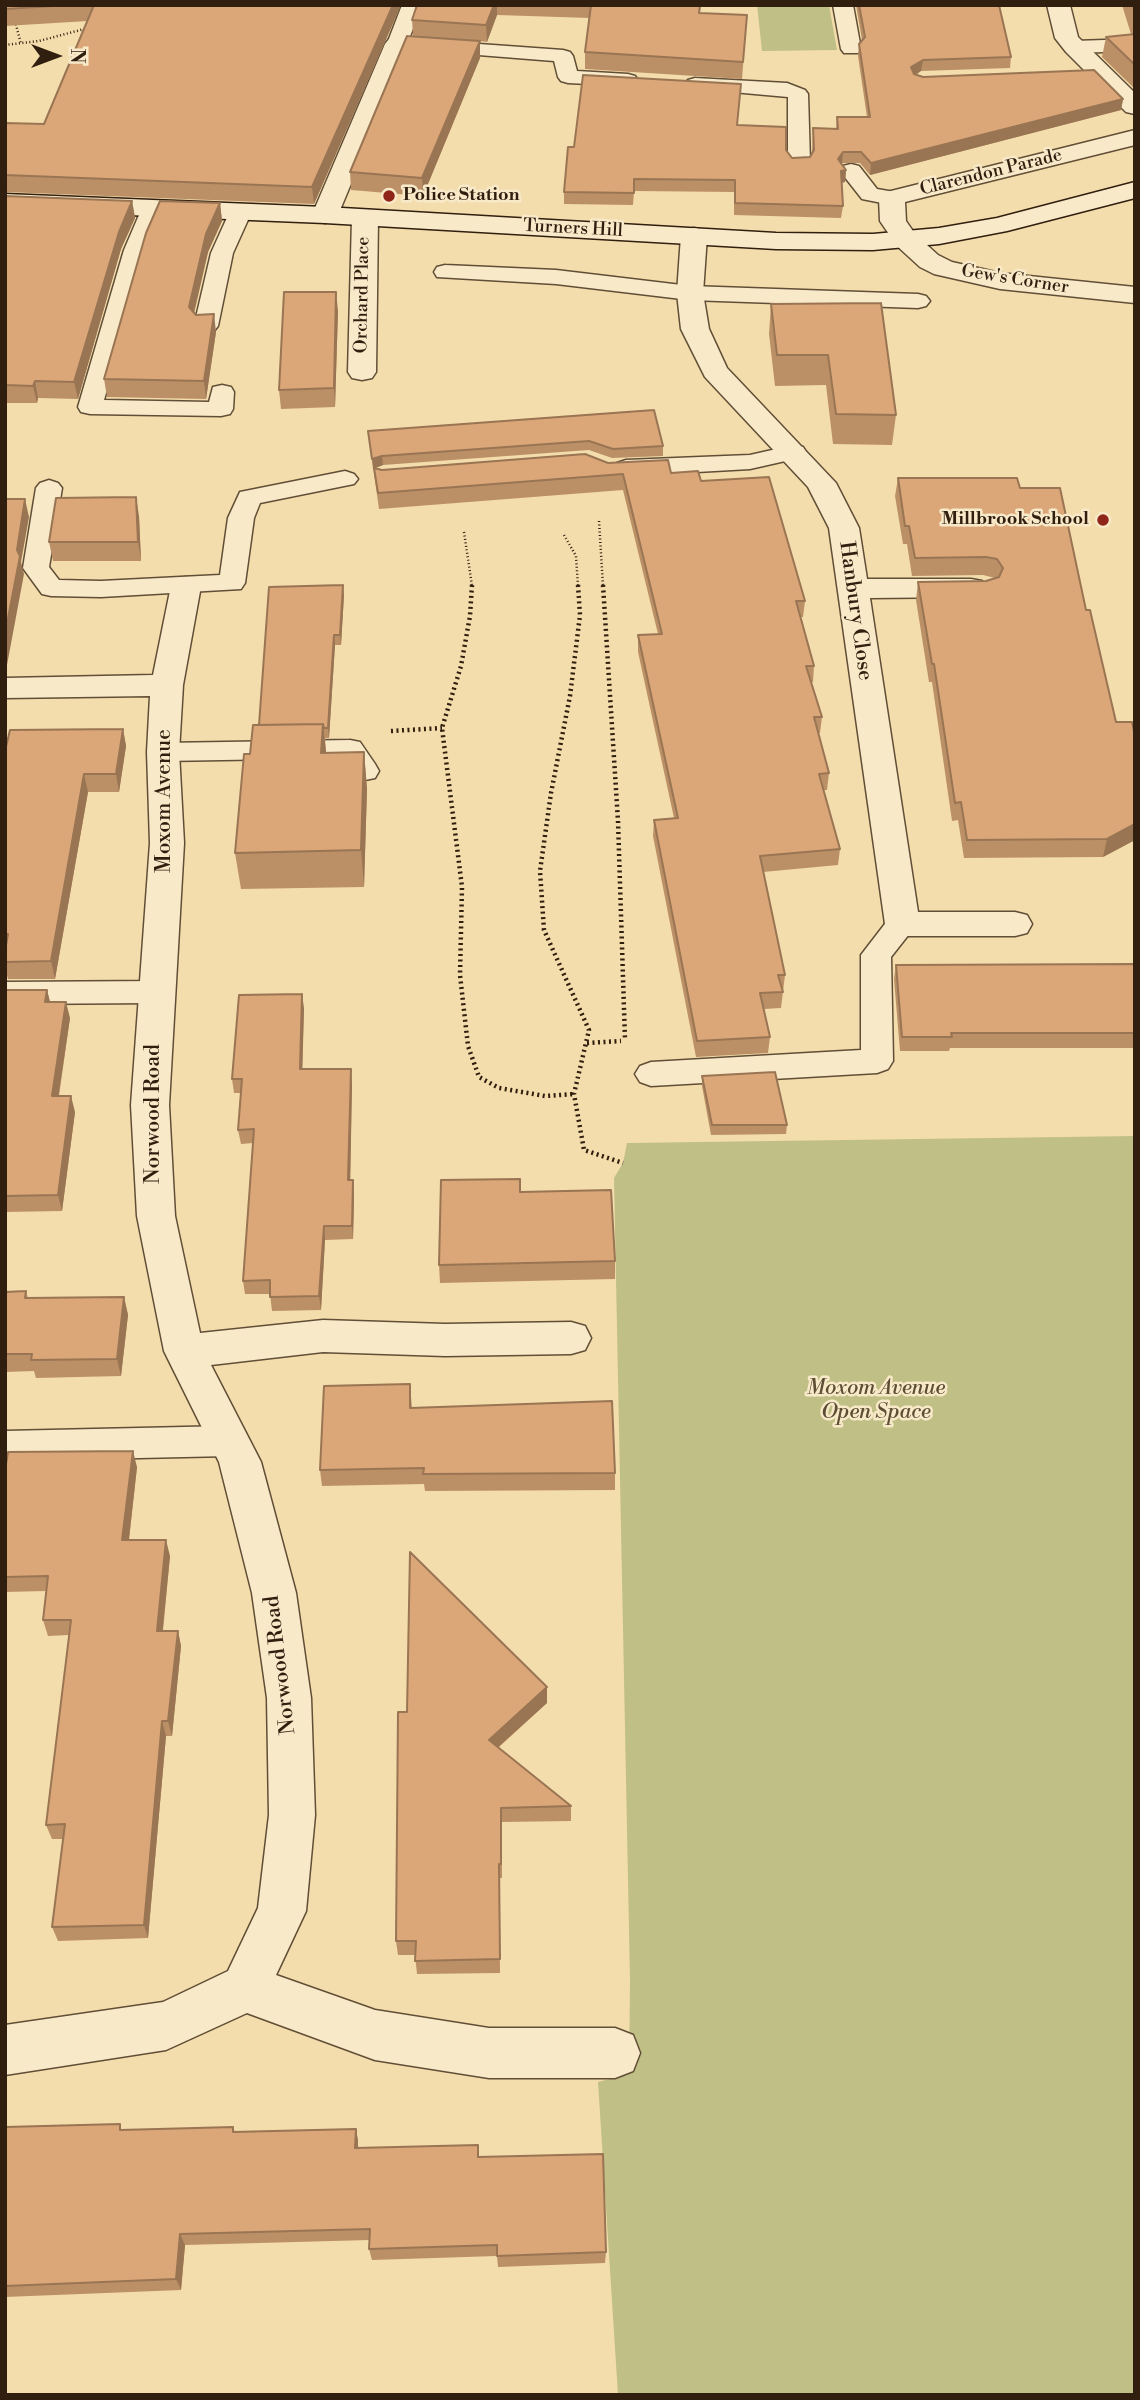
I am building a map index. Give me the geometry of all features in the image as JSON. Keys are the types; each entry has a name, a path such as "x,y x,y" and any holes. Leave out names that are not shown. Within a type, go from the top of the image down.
{"street":[{"path":"1058,5 1068,38 1088,74 1135,107"},
{"path":"325,215 397,44"},
{"name":"Clarendon Parade","path":"906,240 893,221 892,198 1135,138"},
{"name":"Turners Hill","path":"5,202 325,215 825,242 906,240 998,226 1135,190"},
{"name":"Orchard Place","path":"362,372 365,218"},
{"name":"Hanbury Close","path":"694,236 690,293 695,329 716,370 821,483 844,528 902,924"},
{"name":"Gew's Corner","path":"906,240 929,261 966,275 1135,295"},
{"name":"Moxom Avenue","path":"164,917 167,843 163,752 167,685 186,586"},
{"path":"854,589 983,587"},
{"path":"5,688 167,685"},
{"name":"Norwood Road","path":"164,917 156,992 150,1105 156,1216 184,1351 240,1462 274,1593 289,1698 292,1815 282,1911 245,1988"},
{"path":"902,924 1015,924"},
{"path":"184,1351 323,1336 445,1340 571,1338"},
{"path":"5,2050 166,2026 245,1988 375,2035 489,2053 615,2053"}],"lane":[{"path":"411,5 397,44 563,56 568,77 646,81"},
{"path":"843,5 851,49"},
{"path":"1074,47 1135,45"},
{"path":"673,83 787,89 799,93 799,162"},
{"path":"850,170 870,194 892,198"},
{"path":"153,208 135,250 90,407 220,409 222,392"},
{"path":"206,326 222,253 241,211"},
{"path":"445,272 556,277 690,293 918,301"},
{"path":"598,464 608,469 750,461 793,452"},
{"path":"49,488 36,568 51,588 101,589 232,583 241,518 249,498 345,480"},
{"path":"163,752 351,749 365,771"},
{"path":"651,1074 877,1060 876,955 902,924"},
{"path":"5,993 156,992"},
{"path":"5,1446 229,1441"}],"path":[{"path":"14,18 21,44"},
{"path":"5,45 21,44 93,27"},
{"path":"599,521 618,821 625,1041 651,1074"},
{"path":"464,533 472,577 470,616 461,666 442,728 462,887 460,975 468,1046 479,1077 499,1088 545,1096 574,1094"},
{"path":"564,535 576,556 580,615 570,696 551,793 540,871 544,930 589,1030 574,1094 584,1150 623,1163"},
{"path":"587,1043 625,1041"}],"green space":[{"path":"757,5 829,5 837,50 762,51"},
{"name":"Moxom Avenue Open Space","path":"1135,1136 1135,2395 618,2395 598,2082 629,2074 630,1980 614,1178 623,1163 627,1143"}],"building":[{"path":"5,5 69,5 5,9"},
{"path":"94,5 393,5 312,187 5,175 5,123 44,124"},
{"path":"417,5 494,5 486,25 412,20"},
{"path":"591,5 700,5 699,13 747,15 743,62 585,52"},
{"path":"859,5 999,5 1011,57 923,60 911,67 914,74 923,77 1094,70 1123,99 871,163 861,152 843,152 838,159 846,170 841,171 843,206 735,203 735,180 634,179 634,193 564,192 568,147 574,147 583,75 741,84 737,125 786,127 786,150 792,158 810,157 814,150 813,128 838,129 837,117 870,117 859,44 865,37"},
{"path":"1135,34 1135,65 1106,37"},
{"path":"407,36 480,41 422,178 350,172"},
{"path":"5,196 132,201 119,232 74,382 35,381 33,386 5,385"},
{"path":"160,201 220,203 206,234 189,307 196,315 214,314 204,381 104,379 146,233"},
{"path":"284,292 336,292 334,388 279,390"},
{"path":"881,303 896,415 836,414 828,355 777,355 771,304"},
{"path":"654,410 663,446 613,449 589,441 382,456 372,459 368,431"},
{"path":"585,454 608,463 668,460 671,473 698,471 701,481 769,477 805,601 796,601 814,666 806,666 822,717 814,717 829,773 819,774 840,849 760,856 785,975 778,975 783,992 760,993 770,1037 697,1041 654,820 678,818 638,635 662,634 623,474 378,493 374,468 382,470"},
{"path":"898,478 1017,478 1020,488 1060,488 1086,610 1090,610 1116,722 1132,722 1135,736 1135,824 1107,839 967,840 961,802 955,803 934,664 918,582 986,581 999,577 1003,568 997,559 986,557 915,558 909,526 905,526"},
{"path":"136,497 138,542 49,542 56,498"},
{"path":"5,499 25,499 17,550 20,556 5,634"},
{"path":"343,585 340,635 334,635 328,728 324,728 323,724 259,725 269,587"},
{"path":"323,724 321,753 364,752 361,850 235,853 244,754 250,754 253,725"},
{"path":"123,729 116,774 84,774 51,961 5,962 8,934 5,934 5,751 10,730"},
{"path":"1135,964 1135,1033 951,1033 952,1037 902,1037 896,965"},
{"path":"5,990 47,990 45,1002 66,1002 52,1096 71,1096 58,1195 5,1196"},
{"path":"302,994 300,1069 351,1069 348,1180 353,1180 352,1226 324,1226 319,1296 270,1297 270,1280 243,1281 254,1129 238,1130 242,1079 232,1079 239,995"},
{"path":"775,1072 787,1125 712,1125 702,1076"},
{"path":"520,1179 520,1192 611,1190 615,1261 439,1265 441,1180"},
{"path":"26,1291 25,1298 124,1297 117,1359 31,1360 32,1354 5,1354 5,1292"},
{"path":"410,1384 410,1408 612,1401 615,1473 423,1474 424,1468 320,1470 324,1386"},
{"path":"133,1451 122,1540 166,1540 157,1631 178,1631 168,1721 162,1721 144,1925 52,1927 65,1824 46,1825 71,1620 43,1620 48,1576 5,1577 5,1470 8,1452"},
{"path":"410,1552 547,1687 489,1740 571,1806 501,1808 500,1959 415,1961 416,1941 396,1941 398,1712 407,1712"},
{"path":"120,2124 120,2130 233,2127 233,2132 356,2129 355,2148 478,2145 478,2157 603,2154 606,2252 497,2256 497,2245 369,2249 370,2229 180,2234 176,2279 5,2286 5,2127"}],"place":[{"name":"Police Station","path":"389,196"},
{"name":"Millbrook School","path":"1103,520"}]}
